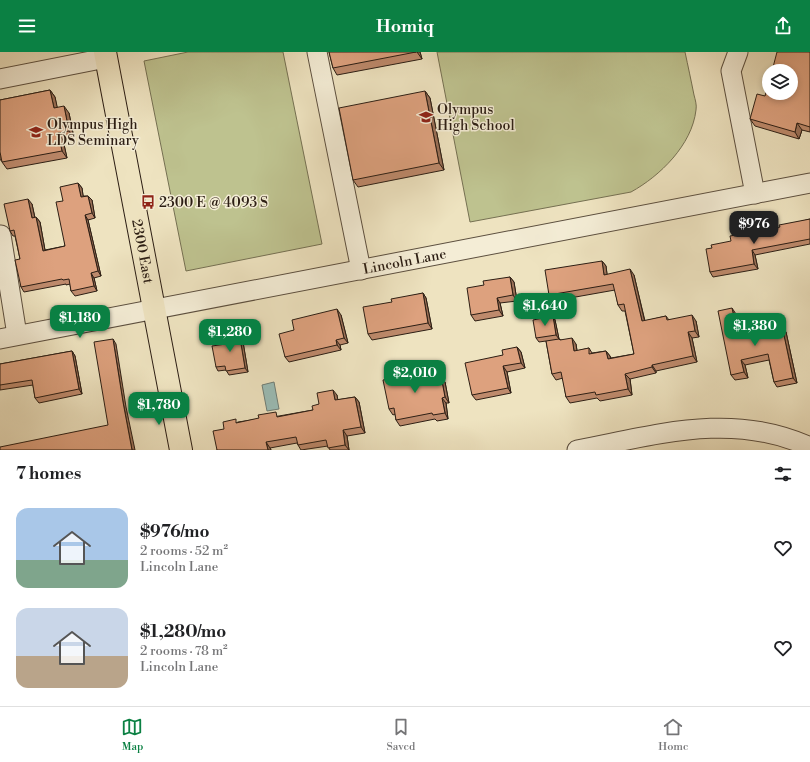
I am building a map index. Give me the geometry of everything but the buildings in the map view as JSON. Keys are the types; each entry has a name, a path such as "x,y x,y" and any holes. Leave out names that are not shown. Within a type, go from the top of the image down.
{"main road":[{"name":"2300 East","path":"105,55 182,450"}],"street":[{"path":"318,52 361,270"},
{"path":"728,52 755,194"},
{"path":"731,71 738,52"},
{"path":"0,79 105,55"},
{"name":"Lincoln Lane","path":"9,337 810,183"},
{"path":"1,235 9,337"},
{"path":"576,450 674,432 718,427 757,430 778,435 810,447"}],"green space":[{"path":"188,52 283,52 322,244 186,271 144,61"},
{"path":"437,52 685,52 696,104 693,123 688,135 673,158 653,177 631,192 470,222"}],"water":[{"path":"274,382 279,409 267,411 262,385"}],"place":[{"name":"Olympus High School","path":"426,117"},
{"name":"Olympus High LDS Seminary","path":"36,132"},
{"name":"2300 E @ 4093 S","path":"148,202"}]}
